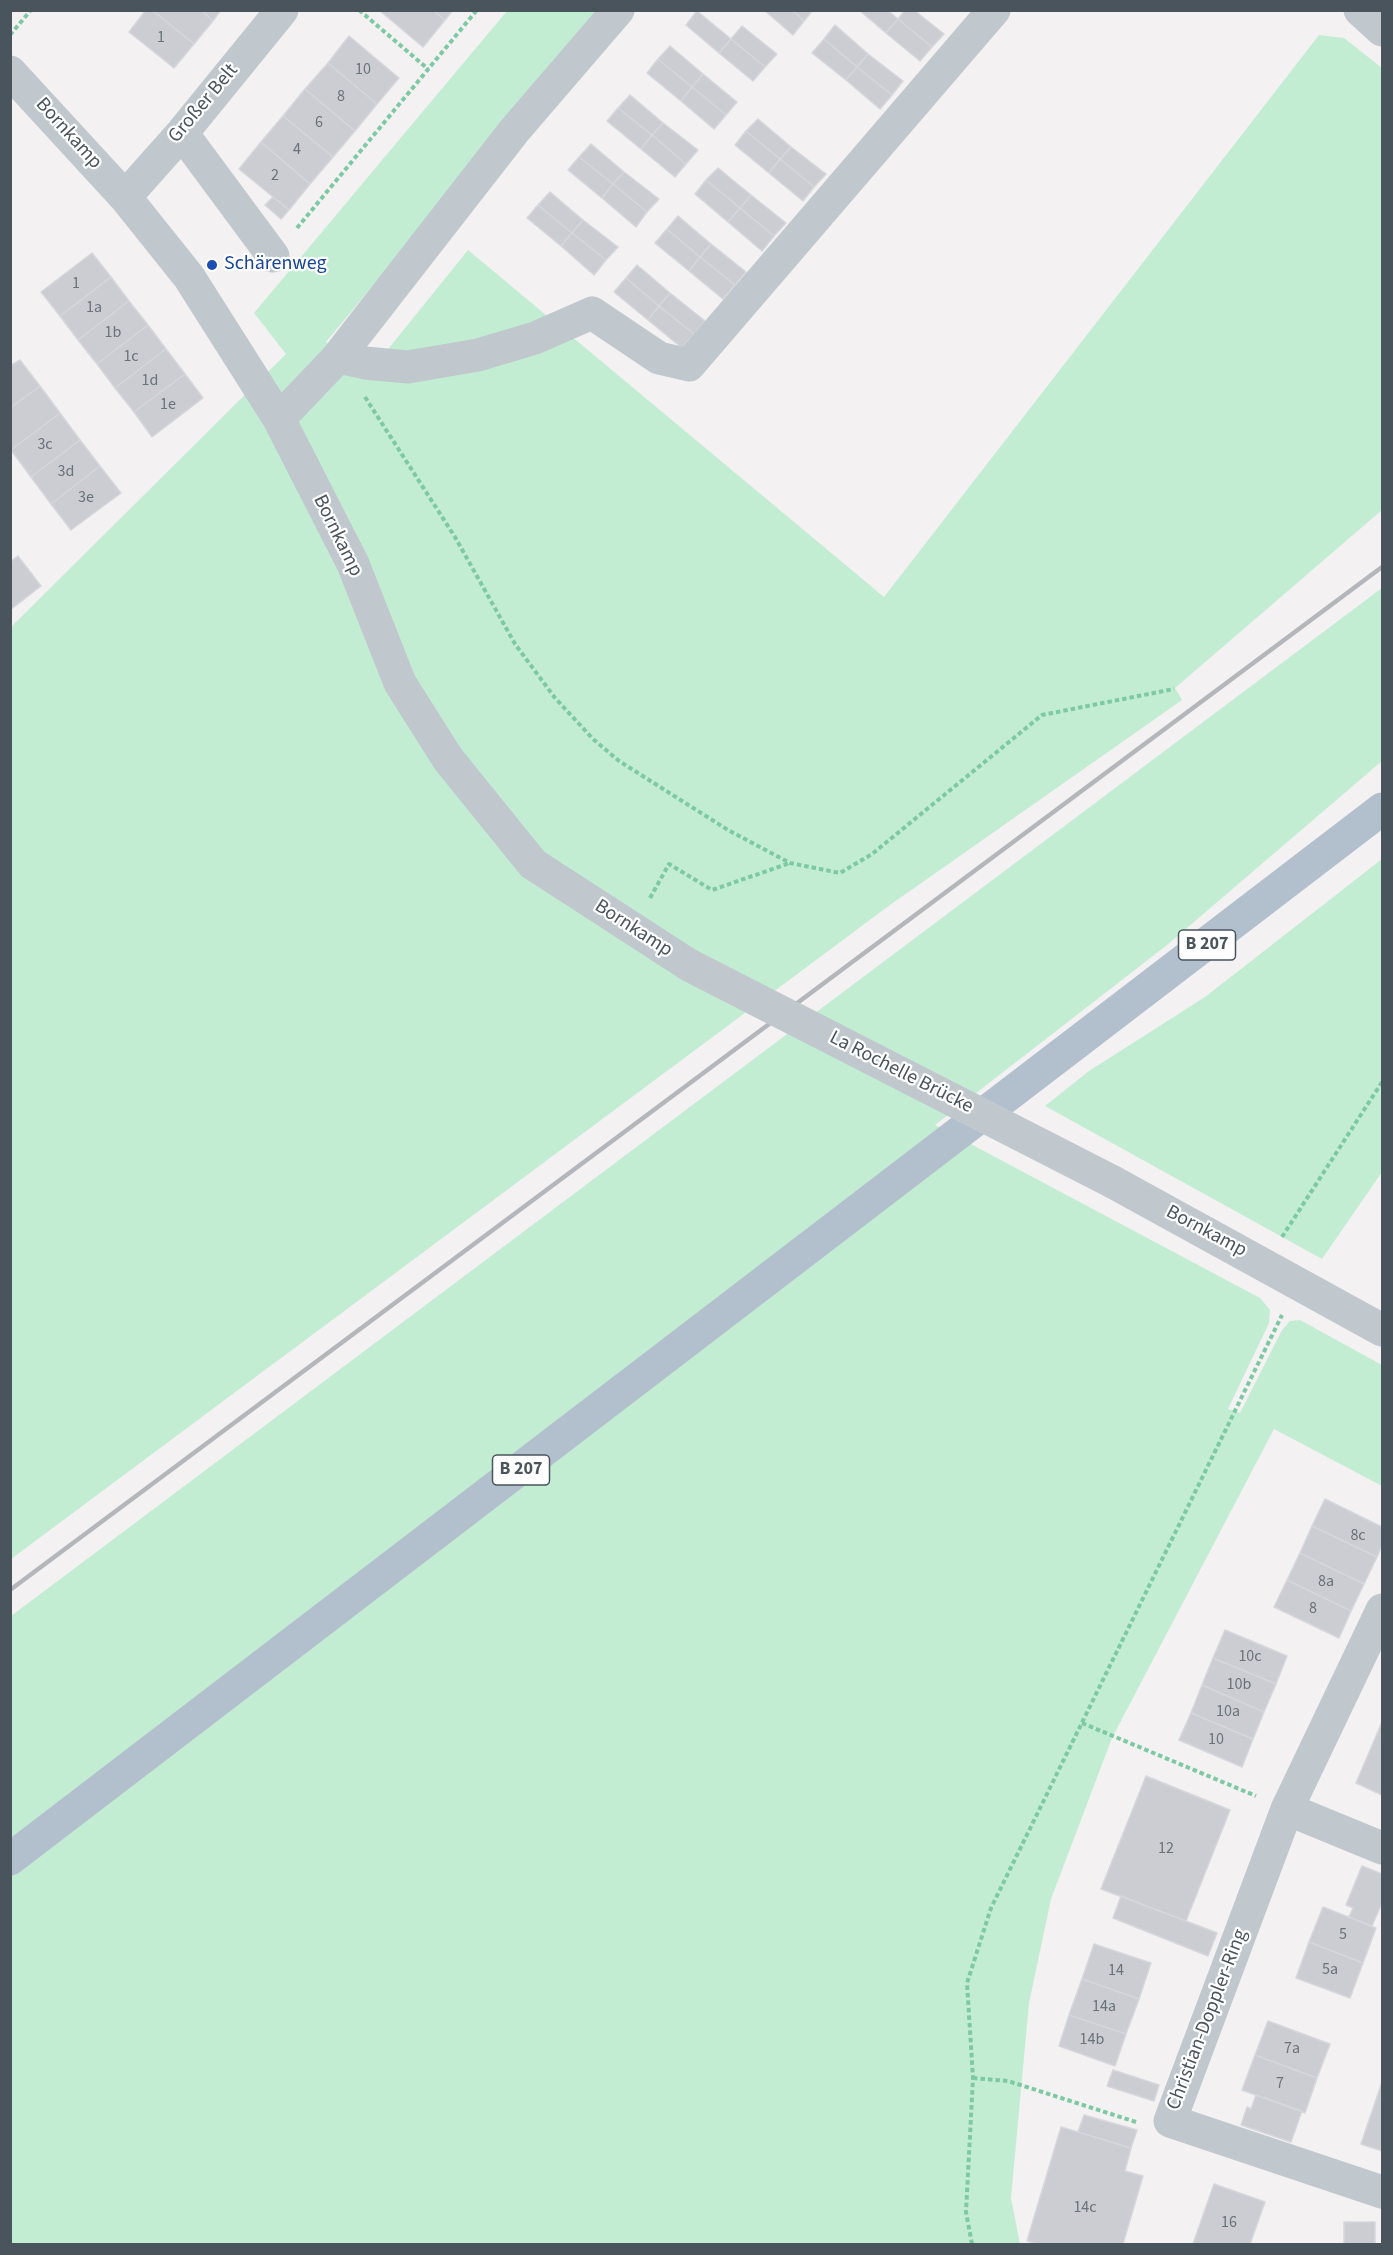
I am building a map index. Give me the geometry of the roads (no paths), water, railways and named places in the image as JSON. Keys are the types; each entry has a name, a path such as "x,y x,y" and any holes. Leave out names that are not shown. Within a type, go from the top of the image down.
{"main road":[{"name":"B 207","path":"10,1859 1383,809"}],"street":[{"name":"Großer Belt","path":"125,197 182,133 282,10"},
{"path":"279,420 338,357 514,131 618,10"},
{"path":"338,357 365,363 408,367 467,357 535,338 592,313 659,358 689,365 994,10"},
{"path":"1360,10 1383,30"},
{"name":"Bornkamp","path":"10,72 125,197 189,277 279,420 353,564 400,683 448,759 533,864 689,965"},
{"path":"182,133 273,256"},
{"name":"La Rochelle Brücke","path":"689,965 1113,1182"},
{"name":"Bornkamp","path":"1113,1182 1383,1330"},
{"name":"Christian-Doppler-Ring","path":"1383,1610 1287,1809 1170,2121 1383,2192"},
{"path":"1287,1809 1383,1848"}],"railway":[{"path":"10,1590 1382,567"}],"place":[{"name":"Schärenweg","path":"212,265"}]}
